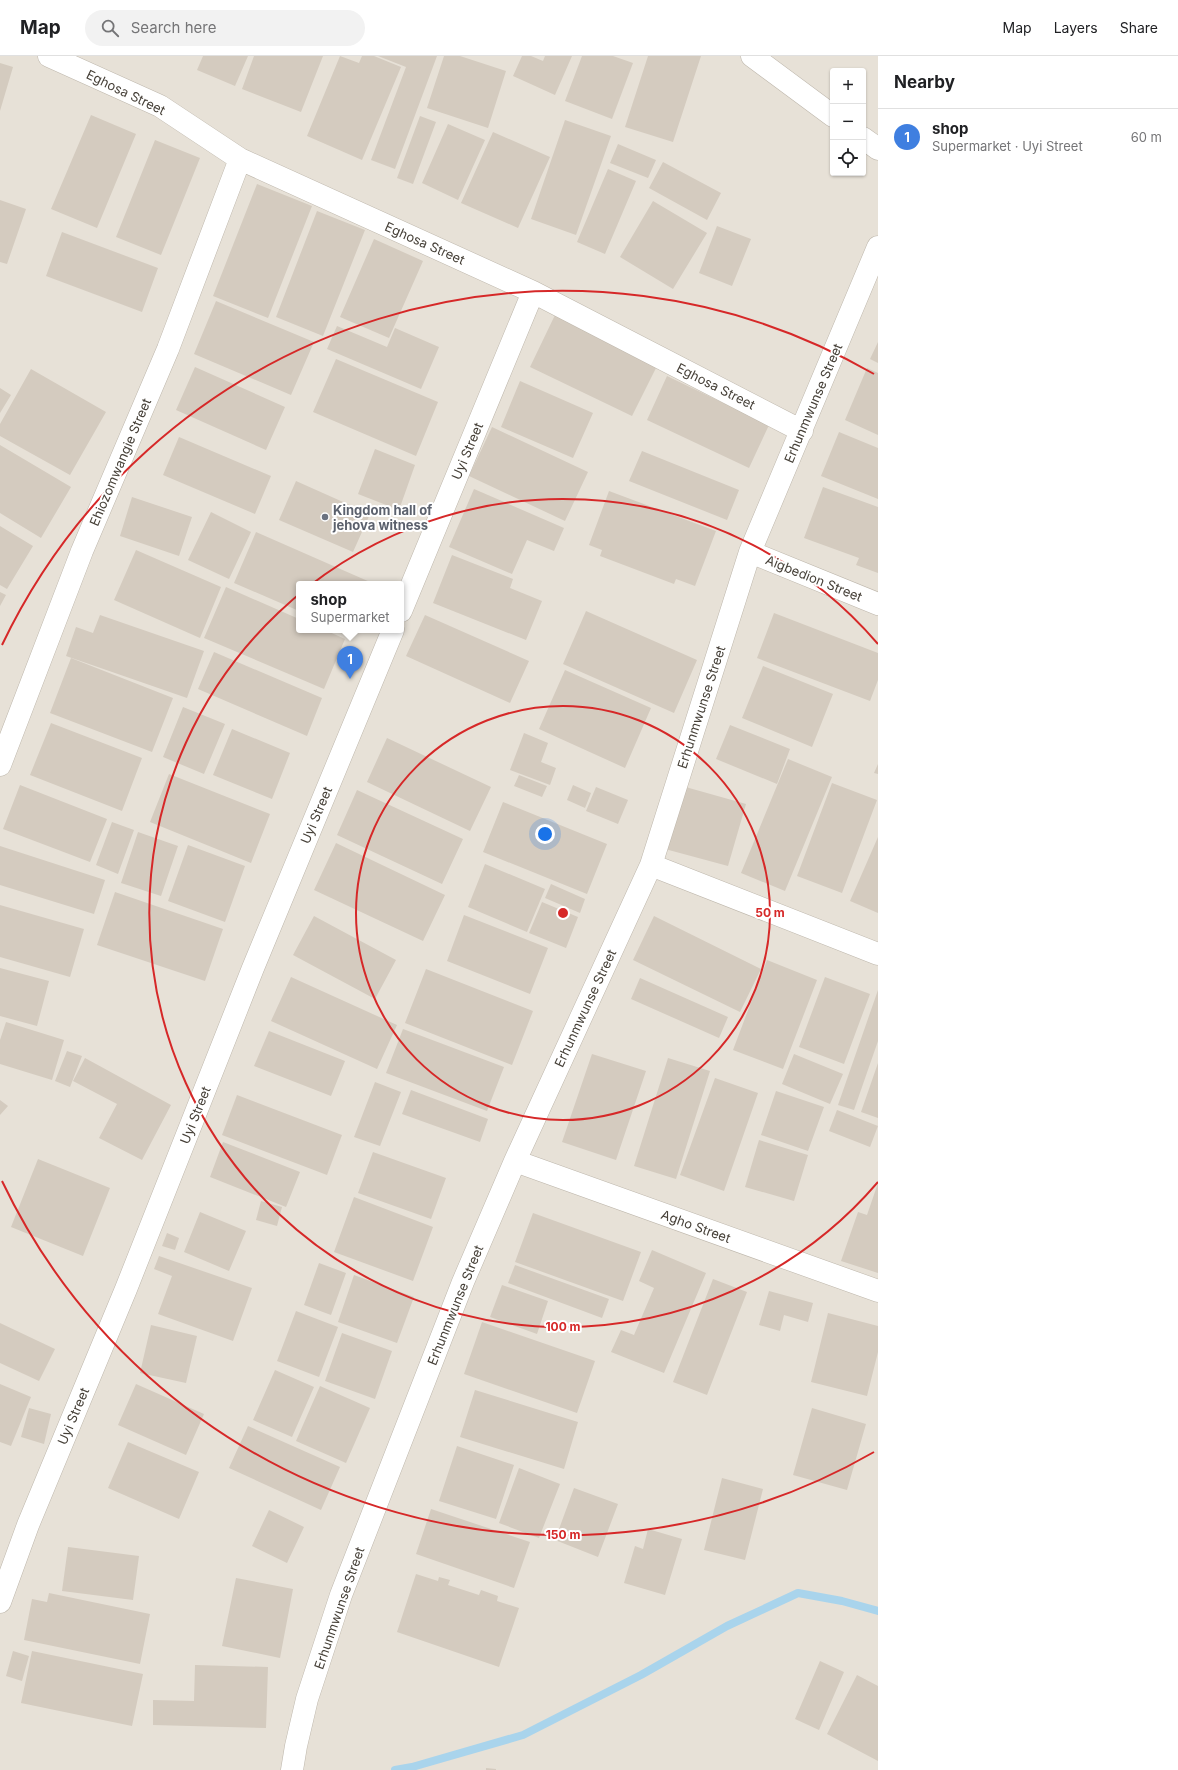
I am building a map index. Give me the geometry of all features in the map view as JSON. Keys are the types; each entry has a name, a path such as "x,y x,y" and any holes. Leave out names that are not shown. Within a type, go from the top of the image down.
{"street":[{"name":"Eghosa Street","path":"49,56 160,106 240,159 534,292 802,431"},
{"path":"752,56 830,114"},
{"path":"866,140 878,149"},
{"name":"Ehiozomwangie Street","path":"0,765 82,551 168,350 240,159"},
{"name":"Erhunmwunse Street","path":"292,1768 307,1699 341,1594 463,1282 514,1161 651,865 750,552 802,431 873,273 878,247"},
{"name":"Uyi Street","path":"404,604 534,292"},
{"name":"Aigbedion Street","path":"750,552 878,604"},
{"name":"Uyi Street","path":"0,1602 28,1525 126,1289 253,968 392,633"},
{"path":"651,865 878,954"},
{"name":"Agho Street","path":"514,1161 878,1291"}],"shaded area":[{"path":"0,56 878,56 878,1770 0,1770"}],"building":[{"path":"203,56 248,56 235,86 197,70"},
{"path":"254,56 323,56 301,112 242,89"},
{"path":"340,56 359,63 362,56 374,56 401,67 362,160 307,136"},
{"path":"378,56 437,56 395,169 371,160 406,67"},
{"path":"444,56 460,56 506,71 488,128 427,108"},
{"path":"522,56 531,56 543,61 545,56 572,56 555,95 513,76"},
{"path":"582,56 613,56 633,63 612,119 565,101"},
{"path":"648,56 701,56 673,142 625,127"},
{"path":"0,63 13,67 0,111"},
{"path":"91,115 136,134 97,228 51,209"},
{"path":"420,116 436,122 413,184 397,178"},
{"path":"565,120 611,136 576,235 531,219"},
{"path":"448,124 485,140 458,200 422,183"},
{"path":"493,132 550,157 518,228 461,203"},
{"path":"155,140 200,158 161,255 116,237"},
{"path":"618,144 656,160 648,178 610,163"},
{"path":"663,162 721,193 707,220 649,188"},
{"path":"608,169 636,181 605,254 577,242"},
{"path":"257,184 312,206 268,318 213,296"},
{"path":"0,200 26,209 7,264 0,262"},
{"path":"653,201 707,233 673,289 620,257"},
{"path":"317,211 365,230 323,336 276,317"},
{"path":"717,226 751,239 732,286 699,273"},
{"path":"62,232 158,268 142,312 46,276"},
{"path":"374,239 423,261 389,338 340,317"},
{"path":"216,301 314,342 291,395 194,354"},
{"path":"555,315 657,366 632,416 530,367"},
{"path":"337,326 387,347 395,328 439,347 421,389 327,349"},
{"path":"878,342 878,363 870,359"},
{"path":"336,359 438,402 416,456 313,412"},
{"path":"195,367 285,407 266,450 176,410"},
{"path":"867,368 878,373 878,435 845,420"},
{"path":"31,369 106,412 70,475 0,436 0,424"},
{"path":"667,376 769,425 749,468 647,420"},
{"path":"520,381 593,413 573,458 501,427"},
{"path":"0,388 11,395 0,413"},
{"path":"492,427 588,472 565,521 469,476"},
{"path":"839,432 878,448 878,499 821,476"},
{"path":"179,437 271,476 255,514 163,475"},
{"path":"0,445 71,487 41,538 0,513"},
{"path":"375,449 415,465 399,510 358,494"},
{"path":"642,451 739,490 727,520 629,481"},
{"name":"Kingdom hall of jehova witness","path":"296,481 370,514 353,552 279,520"},
{"path":"823,487 878,507 878,573 856,565 859,558 804,538"},
{"path":"474,489 564,528 554,551 527,540 512,574 449,547"},
{"path":"609,491 716,531 695,586 676,579 674,584 600,556 602,550 589,545"},
{"path":"132,497 192,517 179,556 120,536"},
{"path":"211,512 251,532 229,579 188,560"},
{"path":"0,526 33,546 7,589 0,585"},
{"path":"256,532 368,581 296,581 296,610 234,583"},
{"path":"136,550 221,587 200,638 114,600"},
{"path":"452,555 513,579 510,588 542,601 526,640 433,603"},
{"path":"226,587 296,618 296,633 332,633 345,639 324,689 204,638"},
{"path":"0,592 6,595 0,606"},
{"path":"586,611 697,660 674,713 563,664"},
{"path":"774,613 878,653 878,680 870,701 757,658"},
{"path":"100,615 204,651 187,698 66,656 76,627 93,633"},
{"path":"425,615 529,661 510,703 406,656"},
{"path":"214,652 322,698 307,736 198,689"},
{"path":"71,658 173,698 152,752 50,713"},
{"path":"763,666 833,694 812,747 742,718"},
{"path":"565,670 651,708 625,768 539,729"},
{"path":"183,707 225,724 204,774 163,757"},
{"path":"51,723 142,758 122,811 30,775"},
{"path":"730,725 790,749 777,784 716,759"},
{"path":"232,729 290,753 272,799 213,775"},
{"path":"524,733 548,743 541,762 556,768 550,785 510,770"},
{"path":"387,738 491,787 470,831 367,782"},
{"path":"788,759 832,777 785,891 741,873"},
{"path":"878,764 878,774 874,773"},
{"path":"169,774 270,814 251,863 150,822"},
{"path":"519,775 547,786 542,797 514,786"},
{"path":"832,783 877,800 842,893 797,876"},
{"path":"20,785 107,819 90,862 3,829"},
{"path":"573,785 591,793 585,808 567,800"},
{"path":"682,786 746,804 728,866 665,849"},
{"path":"596,787 628,800 618,824 586,811"},
{"path":"357,790 463,839 442,884 337,835"},
{"path":"503,802 607,844 587,894 483,852"},
{"path":"112,822 134,830 118,874 96,865"},
{"path":"138,832 178,846 161,896 121,883"},
{"path":"878,837 878,913 850,901"},
{"path":"336,843 445,895 423,941 314,890"},
{"path":"188,845 245,866 225,922 168,901"},
{"path":"0,846 105,880 94,914 0,885"},
{"path":"485,864 545,889 527,932 468,907"},
{"path":"551,884 585,899 580,913 545,898"},
{"path":"115,892 223,929 205,981 97,945"},
{"path":"542,902 578,917 566,948 529,933"},
{"path":"0,905 84,929 70,977 0,957"},
{"path":"464,915 548,948 530,994 447,961"},
{"path":"314,916 396,960 375,999 293,955"},
{"path":"654,916 761,969 740,1012 633,960"},
{"path":"767,960 817,980 783,1069 733,1050"},
{"path":"0,968 49,981 37,1026 0,1016"},
{"path":"426,969 533,1011 512,1065 405,1023"},
{"path":"291,977 397,1025 377,1069 271,1021"},
{"path":"825,977 870,994 844,1064 799,1047"},
{"path":"640,978 728,1017 719,1038 631,999"},
{"path":"878,990 878,1041 854,1110 838,1105"},
{"path":"6,1022 64,1040 52,1080 0,1064 0,1040"},
{"path":"403,1029 504,1067 487,1111 386,1073"},
{"path":"269,1031 345,1061 331,1096 254,1066"},
{"path":"67,1051 82,1056 70,1087 55,1081"},
{"path":"592,1054 646,1071 616,1160 562,1142"},
{"path":"794,1054 843,1074 830,1104 782,1084"},
{"path":"85,1058 171,1105 142,1160 99,1138 117,1104 73,1081"},
{"path":"668,1058 710,1071 676,1179 634,1166"},
{"path":"878,1063 878,1118 861,1112"},
{"path":"715,1078 758,1093 724,1191 680,1175"},
{"path":"375,1082 401,1092 380,1146 354,1137"},
{"path":"411,1090 488,1119 480,1142 402,1114"},
{"path":"776,1091 824,1107 808,1151 761,1135"},
{"path":"237,1095 342,1135 327,1175 222,1135"},
{"path":"0,1100 8,1106 0,1115"},
{"path":"837,1110 878,1126 870,1147 829,1131"},
{"path":"759,1140 808,1155 794,1201 745,1187"},
{"path":"223,1142 300,1172 286,1207 210,1177"},
{"path":"373,1152 446,1178 431,1219 358,1193"},
{"path":"38,1159 110,1188 83,1256 11,1227"},
{"path":"878,1183 878,1273 841,1261 858,1212 867,1215"},
{"path":"354,1197 433,1227 413,1281 334,1252"},
{"path":"261,1201 282,1207 277,1226 256,1220"},
{"path":"200,1212 246,1231 229,1271 184,1252"},
{"path":"533,1213 641,1252 623,1301 515,1262"},
{"path":"167,1233 179,1238 175,1250 162,1246"},
{"path":"652,1250 706,1273 664,1373 611,1352 621,1330 634,1335 654,1288 639,1281"},
{"path":"159,1256 252,1288 233,1341 158,1314 172,1276 154,1269"},
{"path":"319,1263 346,1273 331,1315 304,1305"},
{"path":"515,1265 609,1299 602,1318 508,1283"},
{"path":"354,1275 414,1297 397,1343 338,1322"},
{"path":"713,1279 747,1292 707,1395 673,1382"},
{"path":"502,1285 548,1301 537,1334 490,1317"},
{"path":"769,1291 813,1303 808,1322 784,1315 780,1331 759,1325"},
{"path":"296,1311 338,1327 319,1377 277,1361"},
{"path":"828,1313 878,1326 878,1352 867,1396 811,1382"},
{"path":"482,1322 595,1361 577,1413 464,1374"},
{"path":"0,1323 55,1349 39,1381 0,1363"},
{"path":"151,1325 197,1336 186,1383 140,1373"},
{"path":"342,1333 392,1351 375,1399 325,1381"},
{"path":"275,1370 314,1387 292,1437 253,1420"},
{"path":"0,1384 31,1397 11,1446 0,1442"},
{"path":"136,1384 204,1414 186,1455 118,1425"},
{"path":"320,1386 370,1408 346,1463 296,1441"},
{"path":"475,1390 578,1422 564,1469 460,1437"},
{"path":"29,1408 51,1414 44,1444 21,1437"},
{"path":"812,1408 866,1424 847,1490 793,1475"},
{"path":"248,1426 340,1467 321,1510 229,1468"},
{"path":"128,1442 199,1472 179,1519 108,1488"},
{"path":"457,1446 514,1465 496,1519 439,1501"},
{"path":"519,1468 560,1484 539,1538 499,1523"},
{"path":"722,1478 763,1489 745,1560 704,1550"},
{"path":"574,1488 618,1504 598,1557 555,1540"},
{"path":"431,1509 530,1542 514,1588 416,1554"},
{"path":"269,1510 304,1527 287,1563 252,1546"},
{"path":"648,1529 682,1539 665,1595 624,1583 635,1546 643,1549"},
{"path":"68,1547 139,1556 133,1600 62,1591"},
{"path":"416,1574 438,1581 439,1577 450,1580 448,1585 479,1595 481,1590 498,1596 497,1601 519,1608 499,1667 397,1632"},
{"path":"236,1578 293,1589 280,1658 222,1646"},
{"path":"49,1593 150,1614 140,1664 24,1640 32,1599 47,1602"},
{"path":"13,1651 29,1656 22,1681 6,1676"},
{"path":"32,1651 143,1674 132,1726 21,1703"},
{"path":"820,1661 844,1672 819,1730 795,1719"},
{"path":"195,1665 268,1667 266,1728 153,1725 153,1700 194,1701"},
{"path":"857,1675 878,1686 878,1761 827,1734"},
{"path":"486,1768 496,1769 496,1770 486,1770"}],"waterway":[{"path":"395,1770 412,1767 523,1735 641,1675 727,1626 798,1593 842,1601 878,1611"}],"place":[{"name":"Kingdom hall of jehova witness","path":"325,517"},
{"name":"shop","path":"350,679"}]}
